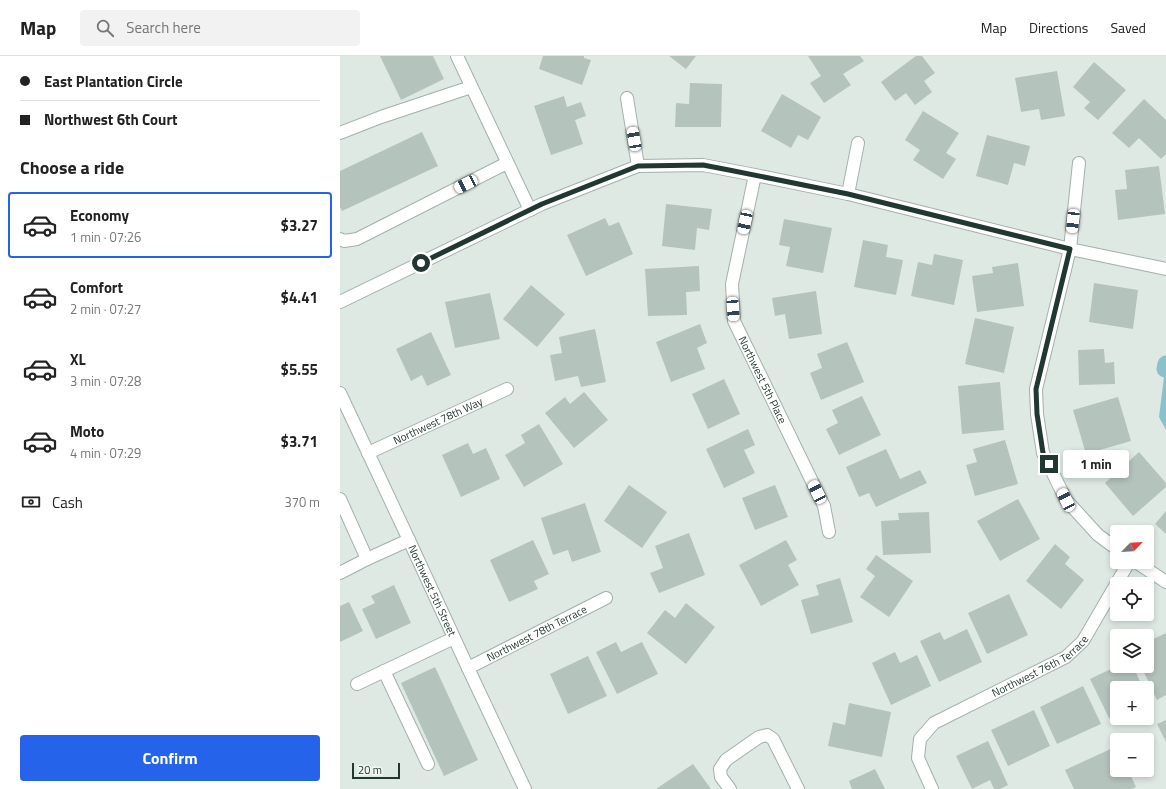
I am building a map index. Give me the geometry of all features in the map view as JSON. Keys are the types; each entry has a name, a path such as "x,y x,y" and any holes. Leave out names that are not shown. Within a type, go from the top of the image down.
{"street":[{"path":"457,56 530,210"},
{"path":"340,133 381,117 471,87"},
{"path":"627,98 638,166"},
{"path":"848,194 858,143"},
{"path":"340,239 344,241 358,239 507,163"},
{"path":"1079,163 1070,249 1036,389 1037,414 1043,453 1066,500 1098,535 1110,544"},
{"path":"340,302 530,210 638,166 703,165 848,194 1070,249 1166,269"},
{"name":"Northwest 5th Place","path":"754,175 732,284 734,321 824,506 829,532"},
{"name":"Northwest 78th Way","path":"368,453 507,389"},
{"name":"Northwest 5th Street","path":"340,393 525,789"},
{"path":"340,499 367,558"},
{"path":"340,573 367,558 409,540"},
{"name":"Northwest 76th Terrace","path":"932,789 918,758 920,738 934,723 1066,657 1083,641 1125,569"},
{"path":"1146,569 1166,582"},
{"name":"Northwest 78th Terrace","path":"468,668 606,598"},
{"path":"357,684 454,638"},
{"path":"384,671 428,764"},
{"path":"730,789 721,777 720,768 726,760 759,737 767,735 773,740 798,789"}],"water":[{"path":"1165,369 1166,370 1166,430 1159,417"}],"building":[{"path":"380,56 433,56 444,79 401,100"},
{"path":"543,56 584,56 584,58 591,60 582,85 539,69"},
{"path":"669,56 696,56 686,69"},
{"path":"808,56 860,56 864,61 843,74 851,85 824,103 810,83 821,76"},
{"path":"916,56 922,56 935,73 924,81 932,92 915,105 906,93 895,101 881,82"},
{"path":"1094,62 1126,90 1098,120 1084,108 1090,102 1073,87"},
{"path":"1057,71 1065,116 1041,120 1039,109 1021,112 1015,78"},
{"path":"690,83 722,84 721,127 675,127 676,103 689,104"},
{"path":"782,94 821,117 808,140 798,135 791,148 761,131"},
{"path":"564,96 567,107 581,102 586,116 575,120 583,144 551,155 534,106"},
{"path":"1144,99 1166,120 1166,154 1161,159 1139,138 1129,148 1112,133"},
{"path":"923,111 959,133 946,153 956,159 943,179 913,160 920,150 905,140"},
{"path":"422,132 438,166 342,211 340,207 340,171"},
{"path":"987,135 1030,146 1025,166 1014,163 1008,185 976,176"},
{"path":"1159,166 1165,214 1118,220 1115,190 1127,189 1125,170"},
{"path":"666,204 712,209 709,230 697,228 695,250 662,246"},
{"path":"605,218 609,226 619,222 633,254 586,276 567,235"},
{"path":"784,219 832,228 823,273 786,266 790,247 779,245"},
{"path":"863,240 888,245 886,257 903,260 896,295 854,287"},
{"path":"934,254 963,260 954,305 911,296 918,262 932,265"},
{"path":"1018,263 1024,306 977,312 972,276 993,273 992,267"},
{"path":"699,266 700,291 686,292 687,315 648,316 645,269"},
{"path":"1094,283 1138,290 1133,329 1089,322"},
{"path":"531,285 565,314 537,347 503,319"},
{"path":"816,291 822,334 789,339 785,314 775,316 772,298"},
{"path":"490,293 500,339 455,348 445,302"},
{"path":"975,318 1014,327 1004,373 965,364"},
{"path":"700,324 707,343 697,348 705,369 671,382 656,342"},
{"path":"595,329 606,382 581,387 578,376 555,381 550,355 562,353 559,337"},
{"path":"431,332 451,375 427,386 422,375 411,381 396,349"},
{"path":"847,342 864,382 821,400 810,373 822,368 817,354"},
{"path":"1104,349 1105,363 1114,362 1115,384 1079,385 1078,350"},
{"path":"724,379 740,414 708,429 692,394"},
{"path":"1000,382 1004,430 962,434 958,386"},
{"path":"584,392 608,420 574,448 545,413 565,397 570,404"},
{"path":"862,396 881,435 839,455 826,429 838,423 832,410"},
{"path":"1118,397 1131,441 1086,454 1073,410"},
{"path":"539,424 563,464 524,487 505,455 525,443 521,435"},
{"path":"748,429 755,445 744,450 755,473 724,488 706,449"},
{"path":"1005,440 1018,484 975,496 966,465 977,462 973,449"},
{"path":"468,443 473,454 486,448 500,479 461,497 442,455"},
{"path":"886,449 900,479 920,470 927,483 876,507 869,493 859,497 846,467"},
{"path":"1139,452 1166,483 1166,487 1133,516 1105,483"},
{"path":"629,485 667,512 642,548 604,521"},
{"path":"775,485 788,517 755,530 742,498"},
{"path":"1018,499 1040,539 1000,561 977,521"},
{"path":"585,503 601,552 572,562 568,550 553,555 541,518"},
{"path":"1166,511 1166,534 1155,524"},
{"path":"929,512 931,553 883,555 881,521 899,520 898,513"},
{"path":"689,533 705,575 659,593 650,573 663,568 655,546"},
{"path":"533,540 549,574 534,581 538,589 509,602 490,560"},
{"path":"786,540 797,560 788,565 799,585 761,606 739,565"},
{"path":"1055,544 1070,557 1065,564 1084,580 1061,609 1026,581"},
{"path":"876,555 913,581 889,617 860,597 875,576 866,569"},
{"path":"840,578 853,622 811,634 801,600 819,595 816,585"},
{"path":"394,585 411,623 376,639 362,609 375,603 371,596"},
{"path":"1009,594 1028,635 987,654 968,613"},
{"path":"349,602 363,631 340,642 340,606"},
{"path":"686,603 715,627 686,664 647,633 665,610 675,618"},
{"path":"967,629 982,662 939,682 920,641 940,632 944,640"},
{"path":"1166,633 1166,695 1157,700 1154,694 1154,681 1148,681 1144,673 1154,673 1154,639"},
{"path":"616,642 621,652 642,642 658,674 617,694 596,652"},
{"path":"895,652 900,663 917,655 931,686 891,705 872,663"},
{"path":"588,656 607,696 568,714 550,674"},
{"path":"435,667 478,760 444,776 401,683"},
{"path":"1110,669 1110,673 1136,673 1140,681 1110,681 1109,718 1090,679"},
{"path":"1083,686 1101,724 1057,744 1040,707"},
{"path":"849,703 891,712 882,757 828,746 833,722 845,725"},
{"path":"1034,710 1050,746 1008,766 991,730"},
{"path":"1166,720 1166,742 1157,724"},
{"path":"988,741 1008,785 1000,789 994,789 990,780 972,789 956,756"},
{"path":"1110,749 1110,777 1131,777 1136,787 1132,789 1074,789 1065,770"},
{"path":"693,764 711,789 656,789"},
{"path":"875,769 885,789 852,789 849,781"}],"waterway":[{"path":"1165,369 1166,364"}],"route":[{"path":"421,263 542,204 638,166 703,165 848,194 1070,249 1036,389 1037,414 1043,453 1049,464"}]}
